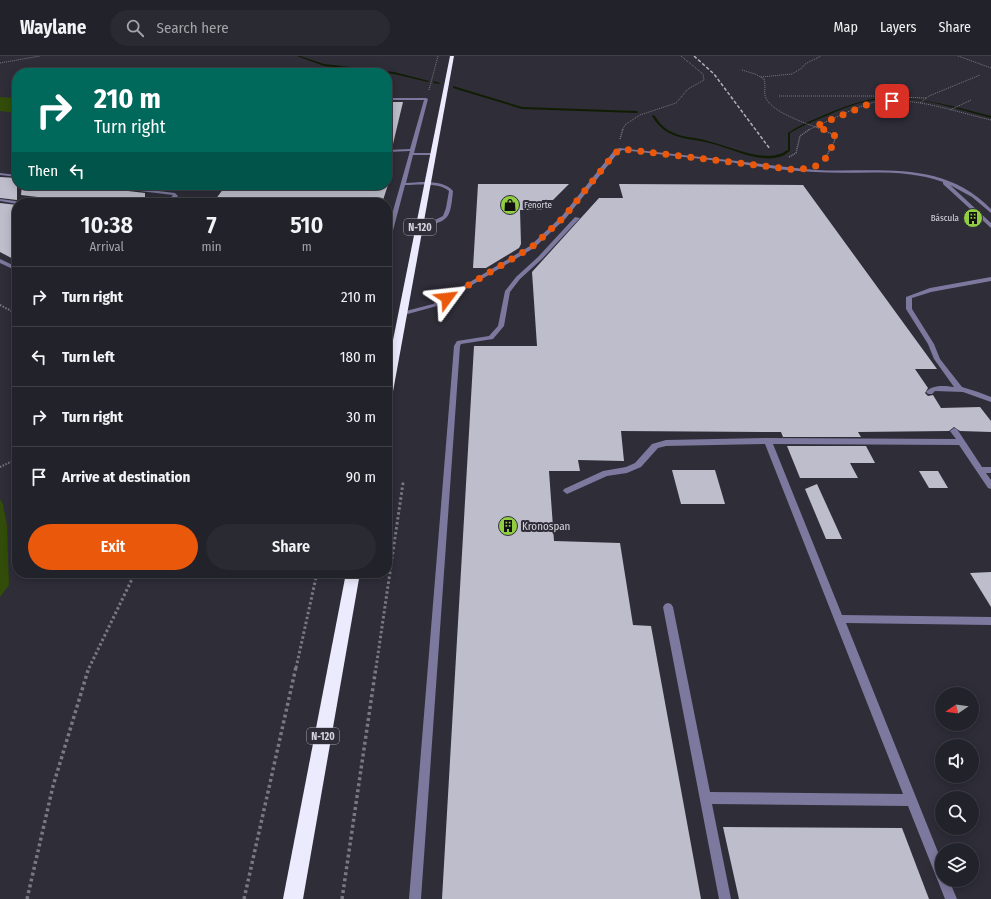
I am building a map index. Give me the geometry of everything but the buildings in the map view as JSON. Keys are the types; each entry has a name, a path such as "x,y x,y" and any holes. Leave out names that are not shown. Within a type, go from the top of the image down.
{"highway":[{"name":"N-120","path":"392,372 452,56"},
{"name":"N-120","path":"292,899 352,578"}],"street":[{"path":"392,99 426,99 392,223"},
{"path":"404,313 435,305 532,247 564,217 615,153 621,149 797,170 909,172 943,180 969,193 991,212"},
{"path":"392,151 433,154"},
{"path":"0,174 12,175"},
{"path":"943,180 991,226"},
{"path":"403,184 428,184 450,188 451,191 448,216 444,220 420,226"},
{"path":"140,190 175,194 176,196 174,198"},
{"path":"0,200 12,202"},
{"path":"415,899 457,346 459,342 491,338 500,326 507,292 518,278 540,258 576,218"},
{"path":"0,261 12,267"},
{"path":"959,388 937,359 930,344 909,309 909,297 930,290 991,279"},
{"path":"930,392 933,389 959,388 971,390 991,400"},
{"path":"954,431 991,486"},
{"path":"768,442 935,860"},
{"path":"567,491 606,474 627,470 638,465 655,446 666,443 961,442"},
{"path":"980,470 991,470"},
{"path":"668,607 725,899"},
{"path":"838,619 991,621"},
{"path":"705,798 911,800"},
{"path":"946,887 951,899"}],"path":[{"path":"0,63 40,56"},
{"path":"426,99 438,56"},
{"path":"621,149 619,136 623,126 651,110 680,101 686,90 701,84 704,80 702,74 681,56"},
{"path":"742,70 761,77 798,72 803,69 805,64 821,56"},
{"path":"958,56 991,68"},
{"path":"920,103 925,99 980,75"},
{"path":"761,77 764,79 766,85 763,91 765,98 773,107 834,134 835,140 826,159 821,164 814,167 797,170"},
{"path":"779,96 827,97 874,95 925,99"},
{"path":"951,109 971,100"},
{"path":"788,158 796,153 799,135 816,126 875,102 892,101 920,103 951,109 991,120"},
{"path":"0,305 12,311"},
{"path":"0,467 12,461"},
{"path":"392,563 404,482"},
{"path":"27,899 53,786 88,670 133,578"},
{"path":"244,899 316,578"},
{"path":"342,899 390,578"}],"green space":[{"path":"0,97 12,98 12,112 0,111"},
{"path":"0,499 3,504 7,526 9,585 0,597"}],"waterway":[{"path":"298,56 324,65 350,68"},
{"path":"392,73 428,81"},
{"path":"434,82 439,83"},
{"path":"454,87 522,108 637,112"},
{"path":"653,116 667,131 673,134 706,141 736,151 772,157 782,155 789,150 789,133 797,128 845,107 874,99 903,98 933,102 991,117"}],"railway":[{"path":"694,56 714,74 770,149"}],"place":[{"name":"Fenorte","path":"510,205"},
{"name":"Báscula","path":"973,218"},
{"name":"Kronospan","path":"508,526"}],"route":[{"path":"447,298 518,257 532,247 564,217 615,153 621,149 797,170 814,167 821,164 826,159 836,137 829,131 816,126 875,102 892,101"}]}
